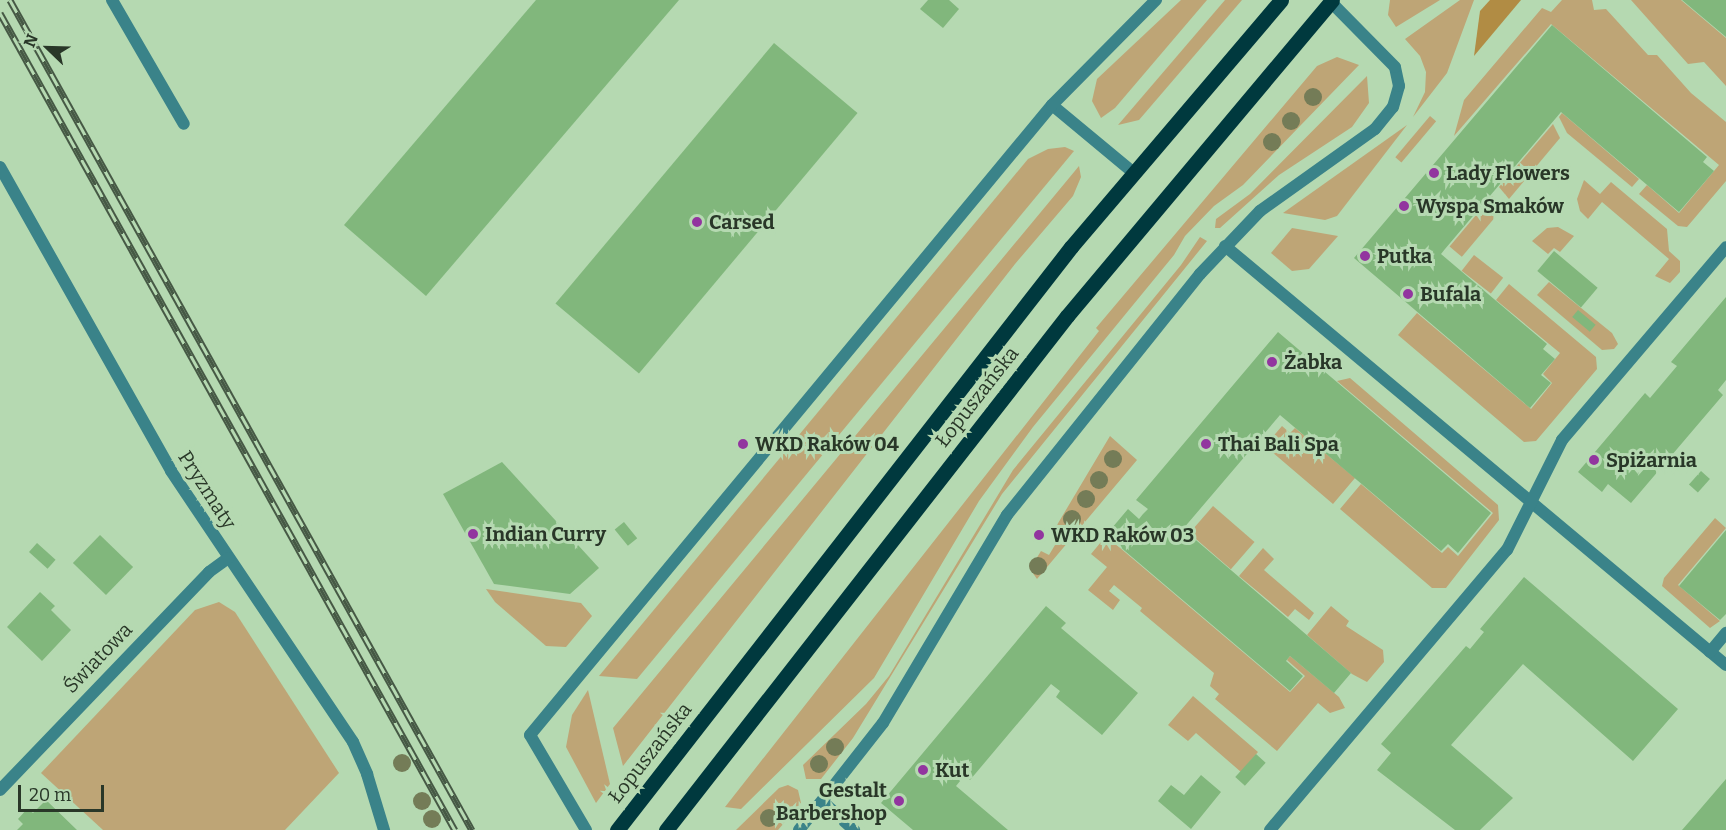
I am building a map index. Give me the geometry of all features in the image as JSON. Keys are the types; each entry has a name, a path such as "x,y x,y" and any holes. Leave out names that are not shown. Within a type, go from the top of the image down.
{"main road":[{"name":"Łopuszańska","path":"617,830 1051,272 1281,0"},
{"name":"Łopuszańska","path":"666,830 1094,282 1332,1"}],"street":[{"path":"112,0 184,124"},
{"path":"586,830 530,735 1052,105 1156,0"},
{"path":"799,830 823,802 907,685 1006,515 1225,246 1285,190 1375,129 1396,102 1399,79 1393,63 1332,1"},
{"path":"1052,105 1134,173"},
{"name":"Pryzmaty","path":"0,166 171,471 353,742 367,774 384,830"},
{"path":"1225,246 1726,664"},
{"path":"1270,830 1506,550 1532,504 1562,440 1726,247"},
{"name":"Światowa","path":"0,790 209,572 228,558"},
{"path":"1710,652 1726,633"},
{"path":"823,802 854,830"}],"shaded area":[{"path":"1181,0 1207,0 1115,108 1101,118 1092,101 1097,79"},
{"path":"1225,0 1242,0 1139,120 1118,125"},
{"path":"1390,0 1440,0 1396,27 1388,15"},
{"path":"1460,0 1474,0 1447,73 1413,117 1425,92 1426,72 1420,56 1405,39"},
{"path":"1490,0 1521,0 1474,56 1480,11"},
{"path":"1562,0 1592,0 1594,10 1606,9 1648,55 1657,55 1691,93 1726,122 1726,181 1687,227 1678,226 1639,194 1647,185 1679,213 1719,165 1551,24 1454,136 1464,100 1542,8 1551,12"},
{"path":"1631,0 1681,0 1726,38 1726,86 1704,62 1688,64"},
{"path":"1337,57 1359,65 1243,185 1214,206 1185,236 1174,255 1033,427 979,501 874,678 741,809 725,807 1099,331 1096,328 1317,66"},
{"path":"1367,76 1369,103 1352,127 1279,175 1220,228 1215,228 1216,219 1250,194"},
{"path":"1562,113 1639,179 1632,187 1567,133 1559,117"},
{"path":"1430,116 1436,121 1401,163 1395,157"},
{"path":"1553,124 1560,138 1509,199 1499,187"},
{"path":"1407,125 1337,216 1325,220 1283,213"},
{"path":"1065,147 1074,151 637,679 599,676 1028,159 1048,149"},
{"path":"1079,166 1081,177 1073,196 1015,264 623,766 613,728"},
{"path":"1584,180 1600,194 1611,182 1667,229 1669,251 1680,261 1680,272 1670,283 1655,276 1669,259 1602,202 1588,219 1580,211 1577,199"},
{"path":"1492,196 1504,206 1462,257 1450,247"},
{"path":"1558,227 1574,236 1560,252 1554,248 1548,254 1532,241 1547,228"},
{"path":"1292,228 1338,236 1309,269 1292,271 1271,253"},
{"path":"1200,237 1207,241 1002,494 853,738 821,779 806,779 803,765 866,704 889,676 1013,470 1181,265"},
{"path":"1474,255 1503,278 1491,294 1462,271"},
{"path":"1549,282 1612,333 1618,344 1614,349 1602,350 1537,295"},
{"path":"1509,284 1596,357 1597,369 1536,441 1524,442 1398,335 1417,313 1531,409 1552,383 1543,374 1560,353 1496,300"},
{"path":"1350,378 1498,505 1499,520 1446,588 1432,588 1340,509 1361,484 1442,553 1448,547 1458,556 1493,513 1337,381"},
{"path":"1282,426 1290,433 1295,428 1355,478 1333,504 1265,446"},
{"path":"1110,436 1137,460 1037,579 1030,569 1041,551 1049,555 1061,535 1054,530"},
{"path":"1213,506 1255,542 1231,569 1189,533"},
{"path":"1715,518 1726,528 1678,585 1720,621 1710,628 1662,586 1664,578"},
{"path":"1106,536 1290,692 1305,676 1287,660 1290,656 1339,697 1345,708 1330,713 1318,703 1277,751 1215,699 1219,694 1210,686 1214,673 1140,611 1142,608 1114,585 1109,591 1120,600 1113,610 1088,590 1107,567 1091,554"},
{"path":"1263,548 1274,559 1264,570 1314,613 1309,620 1295,609 1288,617 1239,576"},
{"path":"486,589 581,603 592,616 566,647 546,646 495,602"},
{"path":"219,602 235,612 339,773 285,830 103,830 41,773 195,610"},
{"path":"1331,606 1349,621 1346,626 1383,650 1384,662 1367,682 1352,674 1307,635"},
{"path":"588,690 610,784 596,803 566,747 572,715"},
{"path":"1193,696 1258,752 1241,772 1196,733 1188,741 1168,725"},
{"path":"788,785 798,790 801,803 778,830 736,830 779,788"}],"building":[{"path":"536,0 679,0 426,296 344,225"},
{"path":"928,0 949,0 959,9 943,28 920,9"},
{"path":"1682,0 1726,0 1726,37"},
{"path":"1552,25 1707,157 1703,162 1714,171 1679,212 1561,112 1441,254 1547,344 1543,349 1555,359 1541,375 1551,383 1530,408 1354,258"},
{"path":"774,43 857,113 639,374 555,303"},
{"path":"1554,251 1598,288 1581,308 1537,271"},
{"path":"1726,297 1726,380 1718,390 1723,395 1631,503 1608,484 1602,492 1578,472 1645,393 1650,398 1677,366 1671,362"},
{"path":"1578,310 1596,325 1590,332 1572,317"},
{"path":"1278,332 1491,513 1458,553 1448,544 1441,551 1280,415 1183,529 1351,673 1334,693 1290,656 1286,661 1303,676 1290,691 1106,535 1128,509 1139,519 1148,509 1136,500"},
{"path":"502,462 599,568 570,594 494,584 443,494"},
{"path":"1701,471 1710,479 1698,492 1689,484"},
{"path":"624,522 637,538 628,546 615,530"},
{"path":"1726,530 1726,614 1720,620 1679,586"},
{"path":"100,535 133,567 106,595 73,563"},
{"path":"37,543 56,560 48,569 29,552"},
{"path":"1524,577 1678,709 1633,761 1523,664 1451,745 1513,798 1480,830 1455,830 1377,770 1391,753 1381,744 1466,646 1470,649 1484,632 1480,629"},
{"path":"40,592 55,606 51,610 71,630 42,661 7,627"},
{"path":"1046,606 1066,623 1061,628 1138,693 1102,735 1056,697 1060,691 1051,684 970,780 965,775 956,786 1008,830 913,830 881,803"},
{"path":"1256,754 1266,763 1245,786 1235,777"},
{"path":"1201,775 1221,792 1191,829 1158,801 1171,785 1184,795"},
{"path":"1726,779 1726,830 1682,830 1696,814"},
{"path":"46,800 77,830 17,830 23,824 18,819 27,809 33,813"}],"railway":[{"path":"10,0 472,830"},
{"path":"0,13 455,830"}],"place":[{"name":"Lady Flowers","path":"1434,173"},
{"name":"Wyspa Smaków","path":"1404,206"},
{"name":"Carsed","path":"697,222"},
{"name":"Putka","path":"1365,256"},
{"name":"Bufala","path":"1408,294"},
{"name":"Żabka","path":"1272,362"},
{"name":"WKD Raków 04","path":"743,444"},
{"name":"Thai Bali Spa","path":"1206,444"},
{"name":"Spiżarnia","path":"1594,460"},
{"name":"Indian Curry","path":"473,534"},
{"name":"WKD Raków 03","path":"1039,535"},
{"name":"Kut","path":"923,770"},
{"name":"Gestalt Barbershop","path":"899,801"}]}
